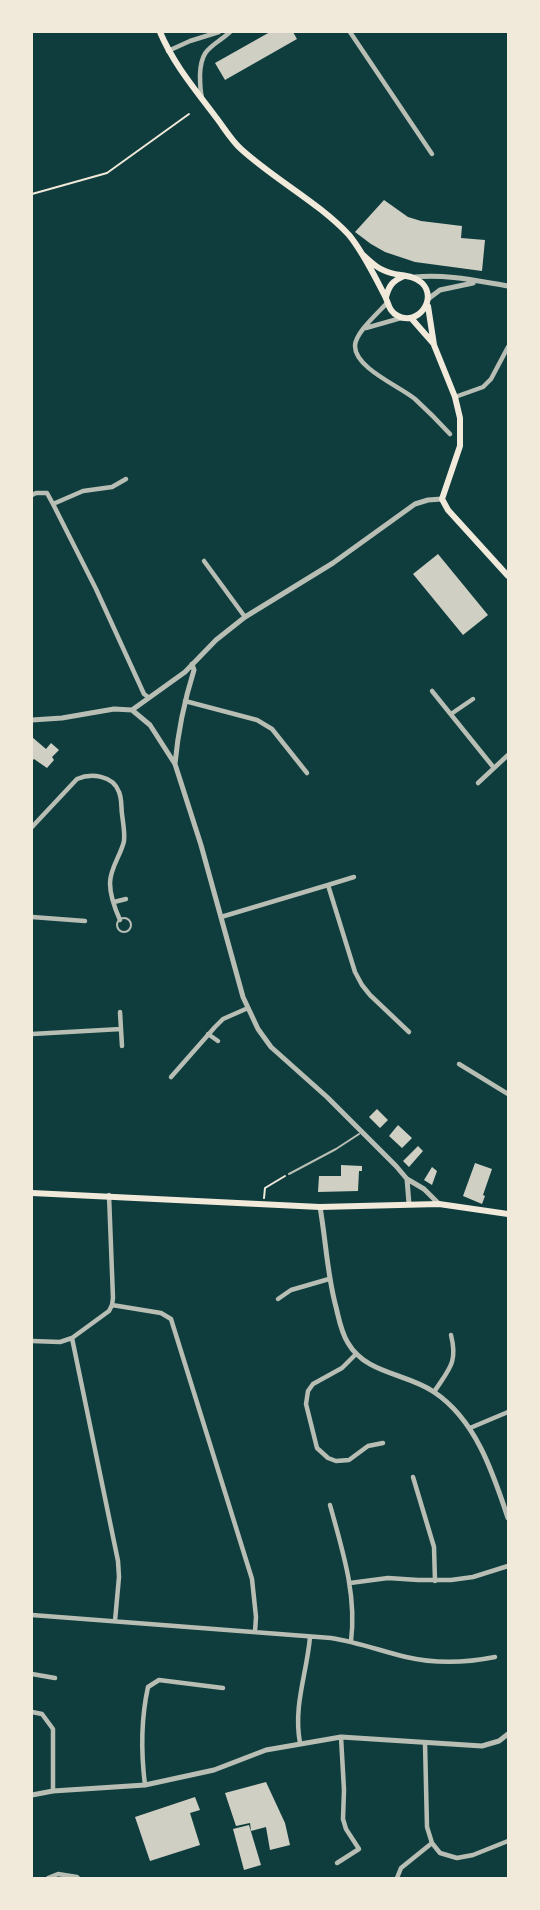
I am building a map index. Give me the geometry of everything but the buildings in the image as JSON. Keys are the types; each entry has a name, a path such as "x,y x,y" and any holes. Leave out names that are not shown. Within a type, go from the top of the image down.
{"main road":[{"path":"160,32 168,51 239,148 334,221 351,238 394,314 411,318 424,310 428,301"},
{"path":"362,254 381,270 415,277 424,284 428,292 434,345 455,397 460,418 460,446 442,499 448,510 509,576"},
{"path":"387,300 389,286 404,276"},
{"path":"411,318 434,345"},
{"path":"32,1192 320,1207 439,1204 509,1214"}],"street":[{"path":"168,51 219,32"},
{"path":"203,101 200,88 201,60 215,42 230,32"},
{"path":"350,32 432,155"},
{"path":"415,277 454,277 509,286"},
{"path":"428,301 440,290 450,286 480,282"},
{"path":"387,300 355,344 356,354 363,364 414,399 450,433"},
{"path":"365,328 402,318"},
{"path":"455,397 483,387 491,379 509,347"},
{"path":"53,504 83,491 112,487 126,479"},
{"path":"32,495 47,493 96,589 144,694 148,697"},
{"path":"132,710 185,672 216,640 245,617 332,563 415,504 442,499"},
{"path":"204,561 245,617"},
{"path":"175,764 178,732 194,670 192,664"},
{"path":"432,691 494,768"},
{"path":"451,715 473,698"},
{"path":"185,701 257,720 272,729 307,773"},
{"path":"32,720 64,718 114,709 132,710 150,726 175,764 248,1008 258,1029 271,1047 363,1131 407,1179 424,1189 439,1204"},
{"path":"478,783 509,755"},
{"path":"32,827 72,782 85,776 100,777 117,787 120,795 123,843 110,879 120,919"},
{"path":"220,917 354,877"},
{"path":"328,885 355,972 362,985 409,1032"},
{"path":"114,902 126,899"},
{"path":"32,917 85,921"},
{"path":"171,1077 223,1019 248,1008"},
{"path":"120,1012 122,1046"},
{"path":"32,1034 121,1029"},
{"path":"208,1034 218,1041"},
{"path":"459,1064 509,1094"},
{"path":"407,1179 409,1204"},
{"path":"32,1341 60,1342 72,1338 109,1311 113,1298 108,1195"},
{"path":"320,1207 329,1279 347,1342 356,1354 374,1367 412,1380 434,1392 453,1408 470,1428 491,1469 509,1518"},
{"path":"278,1298 291,1290 329,1279"},
{"path":"112,1305 168,1316 173,1323 252,1579 255,1632"},
{"path":"434,1392 454,1361 451,1335"},
{"path":"72,1338 118,1561 115,1621"},
{"path":"356,1354 342,1368 313,1384 308,1391 306,1404 317,1448 336,1461 349,1460 368,1446 383,1443"},
{"path":"470,1428 509,1412"},
{"path":"414,1477 434,1547 435,1581"},
{"path":"330,1504 350,1583 353,1620 351,1641"},
{"path":"350,1583 388,1578 435,1581 473,1577 509,1566"},
{"path":"32,1615 351,1641 408,1658 443,1662 470,1662 495,1657"},
{"path":"300,1743 299,1698 310,1637"},
{"path":"32,1674 55,1678"},
{"path":"145,1785 142,1762 148,1687 159,1680 222,1688"},
{"path":"32,1712 42,1714 52,1729 53,1791"},
{"path":"32,1795 53,1791 145,1785 214,1770 266,1750 341,1737 482,1746 499,1741 509,1734"},
{"path":"337,1863 359,1849 343,1819 341,1737"},
{"path":"425,1743 427,1827 432,1843 440,1853 457,1858 473,1855 509,1841"},
{"path":"397,1878 401,1868 432,1843"},
{"path":"48,1878 58,1874 78,1878"}],"lane":[{"path":"289,1174 363,1131"}],"path":[{"path":"32,194 107,173 189,114"},
{"path":"263,1203 265,1188 289,1174"}]}
